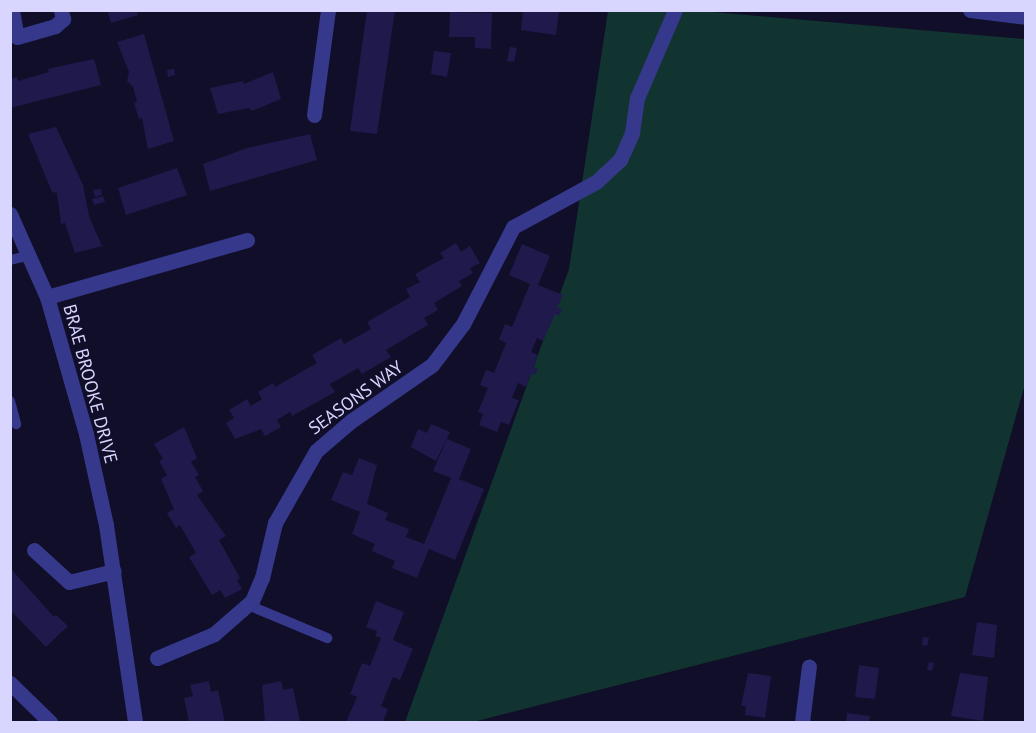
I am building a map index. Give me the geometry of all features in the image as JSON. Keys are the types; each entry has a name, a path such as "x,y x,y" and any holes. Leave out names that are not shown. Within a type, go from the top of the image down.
{"street":[{"path":"12,10 14,38 56,26 63,20 61,10"},
{"path":"315,115 328,10"},
{"name":"SEASONS WAY","path":"157,658 214,634 248,605 262,578 278,516 316,452 344,426 432,365 463,324 513,227 596,182 620,160 632,133 637,98 675,10"},
{"path":"970,10 1026,17"},
{"name":"BRAE BROOKE DRIVE","path":"10,214 46,297 86,434 114,571 135,723"},
{"path":"46,297 248,240"},
{"path":"34,550 69,582 114,571"},
{"path":"802,723 809,666"},
{"path":"10,683 50,723"}],"lane":[{"path":"10,260 27,256"},
{"path":"10,401 16,424"},
{"path":"248,605 327,638"}],"green space":[{"path":"608,11 700,11 1025,39 1025,384 965,597 473,722 405,722 569,269"}],"building":[{"path":"107,10 136,10 138,15 111,23"},
{"path":"367,10 395,10 377,134 350,131"},
{"path":"523,10 559,11 556,35 521,30"},
{"path":"450,12 492,13 491,49 475,48 475,37 449,37"},
{"path":"144,34 174,141 148,149 142,118 139,119 134,103 137,102 133,87 127,81 129,72 117,42"},
{"path":"510,47 517,48 514,62 507,61"},
{"path":"434,51 451,53 447,77 431,74"},
{"path":"94,59 101,85 10,108 10,79 17,77 18,81 49,72 47,69"},
{"path":"174,69 175,75 168,77 167,70"},
{"path":"273,72 281,99 252,111 249,108 218,114 210,88 243,81 244,84"},
{"path":"56,127 83,185 89,216 102,246 75,253 65,223 61,224 57,193 52,192 28,134"},
{"path":"310,134 317,160 210,191 203,164 247,148"},
{"path":"177,168 187,195 126,215 118,188"},
{"path":"101,189 102,195 95,197 93,190"},
{"path":"103,196 105,202 94,205 92,199"},
{"path":"456,243 461,252 470,246 480,263 470,268 473,273 459,281 462,286 434,303 438,310 424,318 428,325 386,350 391,357 362,374 358,368 330,384 335,392 292,416 290,412 277,420 281,427 265,436 261,429 235,439 226,423 234,418 229,410 247,399 251,406 262,399 258,392 273,383 275,387 317,363 312,355 341,338 344,344 371,329 367,322 410,297 406,289 420,282 415,274 444,258 440,253"},
{"path":"522,244 550,256 538,285 563,295 557,308 562,309 559,316 555,314 543,341 537,338 531,352 538,355 533,367 538,369 535,375 531,373 526,387 518,383 512,398 519,400 509,425 501,422 497,432 479,425 483,414 478,412 488,388 480,385 486,370 494,373 506,343 499,339 505,324 512,327 530,284 509,275"},
{"path":"431,424 450,432 436,461 411,447 418,429 427,433"},
{"path":"184,427 197,458 191,462 199,475 195,477 203,491 197,495 226,536 219,540 240,578 237,580 242,589 225,598 220,590 212,595 189,557 196,553 180,525 176,528 167,513 174,509 161,479 167,475 159,461 163,459 154,444"},
{"path":"447,439 471,449 459,479 484,489 455,560 429,549 417,578 392,568 395,561 372,551 375,544 352,534 360,512 331,500 343,472 352,475 359,458 377,465 367,504 388,513 385,520 409,529 406,537 424,544 451,478 433,471"},
{"path":"12,570 54,617 56,615 68,626 46,647 13,613 10,616"},
{"path":"376,601 404,612 393,640 413,649 400,680 393,677 381,706 388,709 383,722 346,722 357,697 350,694 362,663 370,666 381,638 375,636 377,631 366,627"},
{"path":"977,622 997,625 994,658 972,655"},
{"path":"923,637 929,638 927,646 922,645"},
{"path":"929,662 934,663 932,671 927,670"},
{"path":"859,665 879,668 875,699 855,697"},
{"path":"748,673 771,676 765,718 745,715 746,706 741,706"},
{"path":"960,673 988,677 983,721 951,716"},
{"path":"209,681 211,692 218,690 225,722 189,722 184,698 193,696 190,685"},
{"path":"281,681 283,690 293,688 300,721 265,722 262,685"},
{"path":"847,713 870,716 869,722 846,722"}]}
